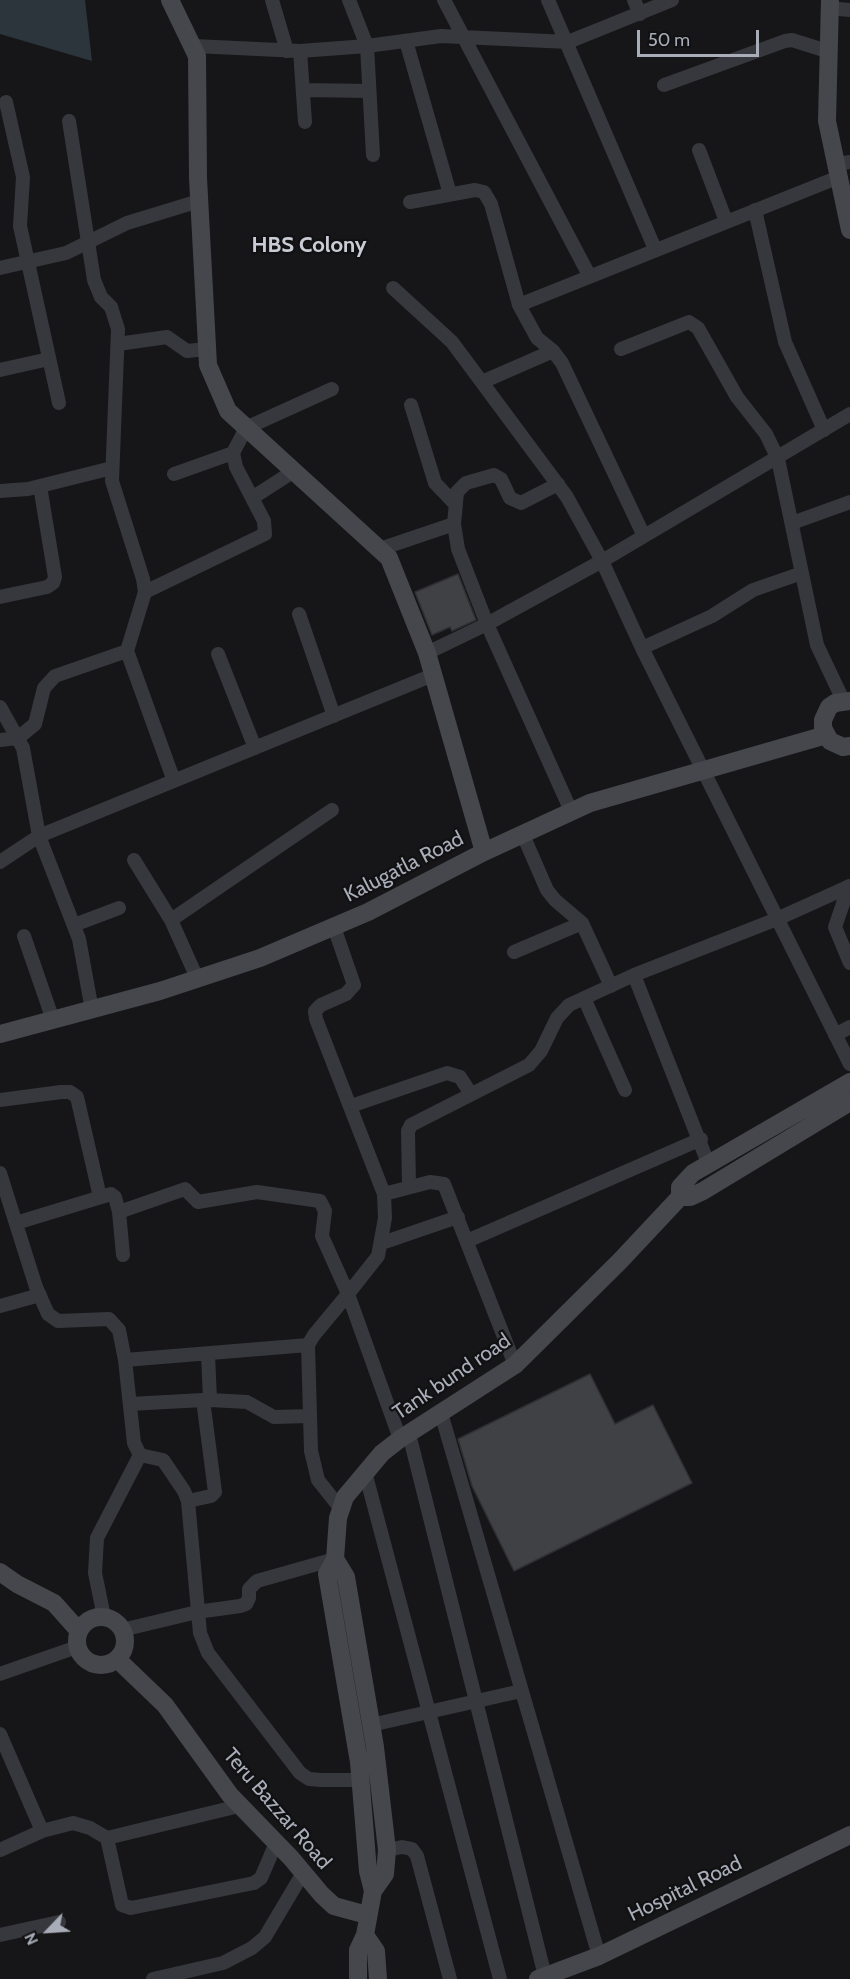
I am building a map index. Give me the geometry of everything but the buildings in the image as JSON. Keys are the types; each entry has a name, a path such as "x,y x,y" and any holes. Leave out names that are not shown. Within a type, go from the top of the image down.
{"street":[{"path":"170,0 196,51 199,201 208,365 228,411 389,558 427,653 484,852"},
{"path":"272,0 294,51 303,90 305,122"},
{"path":"348,0 367,46 373,155"},
{"path":"444,0 589,275"},
{"path":"548,0 655,249"},
{"path":"634,0 640,14"},
{"path":"196,51 294,51 462,36 568,42 672,0"},
{"path":"850,10 829,4 826,106 842,168 850,230"},
{"path":"664,85 776,43 792,40 828,51"},
{"path":"406,41 450,194"},
{"path":"303,90 369,92"},
{"path":"6,102 23,177 20,226 59,403"},
{"path":"69,121 94,280 101,297 111,307 118,328 112,481 143,579 144,592 127,651 174,781"},
{"path":"699,150 726,221"},
{"path":"519,304 755,210 842,168"},
{"path":"410,202 475,190 484,192 488,196 519,304 537,338 553,351 562,363 643,534"},
{"path":"0,268 66,253 126,223 199,201"},
{"path":"755,210 785,342 824,430"},
{"path":"393,288 438,327 558,484 602,561 642,648 850,1064"},
{"path":"621,349 689,322 698,328 737,397 766,434 778,459 817,645 847,700 835,703 825,713 823,720 826,735 836,745 850,746"},
{"path":"118,344 167,337 187,351 207,349"},
{"path":"482,382 553,351"},
{"path":"0,370 49,359"},
{"path":"144,592 261,537 266,528 236,467 233,453 246,428 332,389"},
{"path":"411,405 435,483 456,506"},
{"path":"427,653 487,624 602,561 643,534 778,459 850,414"},
{"path":"174,474 233,453"},
{"path":"0,491 40,486 112,468"},
{"path":"252,498 294,471"},
{"path":"558,484 521,503 510,498 501,478 489,474 460,486 454,524 458,549 487,624 571,811"},
{"path":"0,597 47,588 53,583 55,577 40,486"},
{"path":"792,523 850,502"},
{"path":"380,549 454,524"},
{"path":"642,648 712,616 753,590 802,573"},
{"path":"299,614 334,716"},
{"path":"0,740 18,738 35,724 47,682 55,675 127,651"},
{"path":"218,654 255,748"},
{"path":"0,862 39,836 433,675"},
{"path":"0,707 26,757 39,836 74,925 82,952 92,1010"},
{"name":"Kalugatla Road","path":"0,1034 92,1010 260,958 334,927 484,852 590,803 826,735"},
{"path":"171,920 332,810"},
{"path":"524,835 547,890 582,923 611,986"},
{"path":"134,860 171,920 197,978"},
{"path":"409,1185 408,1131 411,1125 529,1065 541,1051 562,1011 634,975 777,919 850,886"},
{"path":"850,886 835,927 850,963"},
{"path":"74,925 119,908"},
{"path":"514,952 582,923"},
{"path":"334,927 354,985 346,994 321,1005 315,1011 384,1194 382,1243 372,1265 308,1345 313,1464 318,1480 341,1509"},
{"path":"24,936 52,1020"},
{"path":"634,975 701,1139 708,1163"},
{"path":"585,998 625,1090"},
{"path":"836,1035 850,1027"},
{"path":"351,1106 447,1073 460,1077 471,1094"},
{"name":"Tank bund road","path":"373,1891 368,1871 361,1780 327,1574 335,1559 341,1509 345,1497 365,1472 404,1437 515,1365 620,1262 680,1197 680,1187 685,1179 708,1163 850,1082"},
{"path":"0,1100 61,1092 70,1092 77,1097 100,1197"},
{"path":"680,1197 690,1197 703,1191 850,1102"},
{"path":"467,1241 701,1139"},
{"path":"1,1177 40,1295 52,1319 102,1318 115,1323 119,1330 125,1360 134,1443 140,1455"},
{"path":"384,1194 409,1185 437,1181 444,1184 515,1365"},
{"path":"119,1212 185,1189 198,1202 257,1192 320,1201 325,1211 322,1236 348,1294 404,1437 476,1701 542,1978"},
{"path":"16,1223 111,1194 115,1197 119,1212 123,1255"},
{"path":"382,1243 458,1217"},
{"path":"0,1306 40,1295"},
{"path":"125,1360 308,1345"},
{"path":"188,1501 211,1496 215,1492 207,1400 208,1354"},
{"path":"130,1404 207,1400 247,1402 274,1418 310,1416"},
{"path":"441,1413 599,1956"},
{"path":"140,1455 163,1460 178,1479 188,1501 197,1612 200,1633 208,1653 294,1767 309,1779 361,1780"},
{"path":"104,1617 94,1567 97,1538 140,1455"},
{"path":"365,1472 500,1979"},
{"path":"122,1630 197,1612 240,1606 246,1604 249,1589 257,1581 335,1559 346,1577 371,1725 387,1850 385,1874 373,1891 365,1935 358,1950 358,1979"},
{"path":"0,1674 78,1639 89,1620 104,1617 111,1620 122,1630 124,1645 117,1659 101,1666 93,1664 80,1654 78,1639 54,1603 3,1578"},
{"name":"Teru Bazzar Road","path":"117,1659 165,1705 239,1806 334,1906 367,1915"},
{"path":"371,1725 521,1691"},
{"path":"0,1734 6,1764 42,1831"},
{"path":"0,1850 42,1831 73,1824 90,1828 107,1838 239,1806"},
{"name":"Hospital Road","path":"542,1978 599,1956 850,1835"},
{"path":"107,1838 120,1900 122,1905 131,1908 254,1883 261,1878 276,1843"},
{"path":"387,1850 402,1847 412,1849 417,1856 450,1979"},
{"path":"153,1979 223,1963 252,1948 265,1937 303,1873"},
{"path":"0,1935 59,1922"},
{"path":"365,1935 376,1951 378,1979"}],"shaded area":[{"path":"0,0 85,0 92,61 0,34"}],"district":[{"name":"HBS Colony","path":"309,246"}]}
